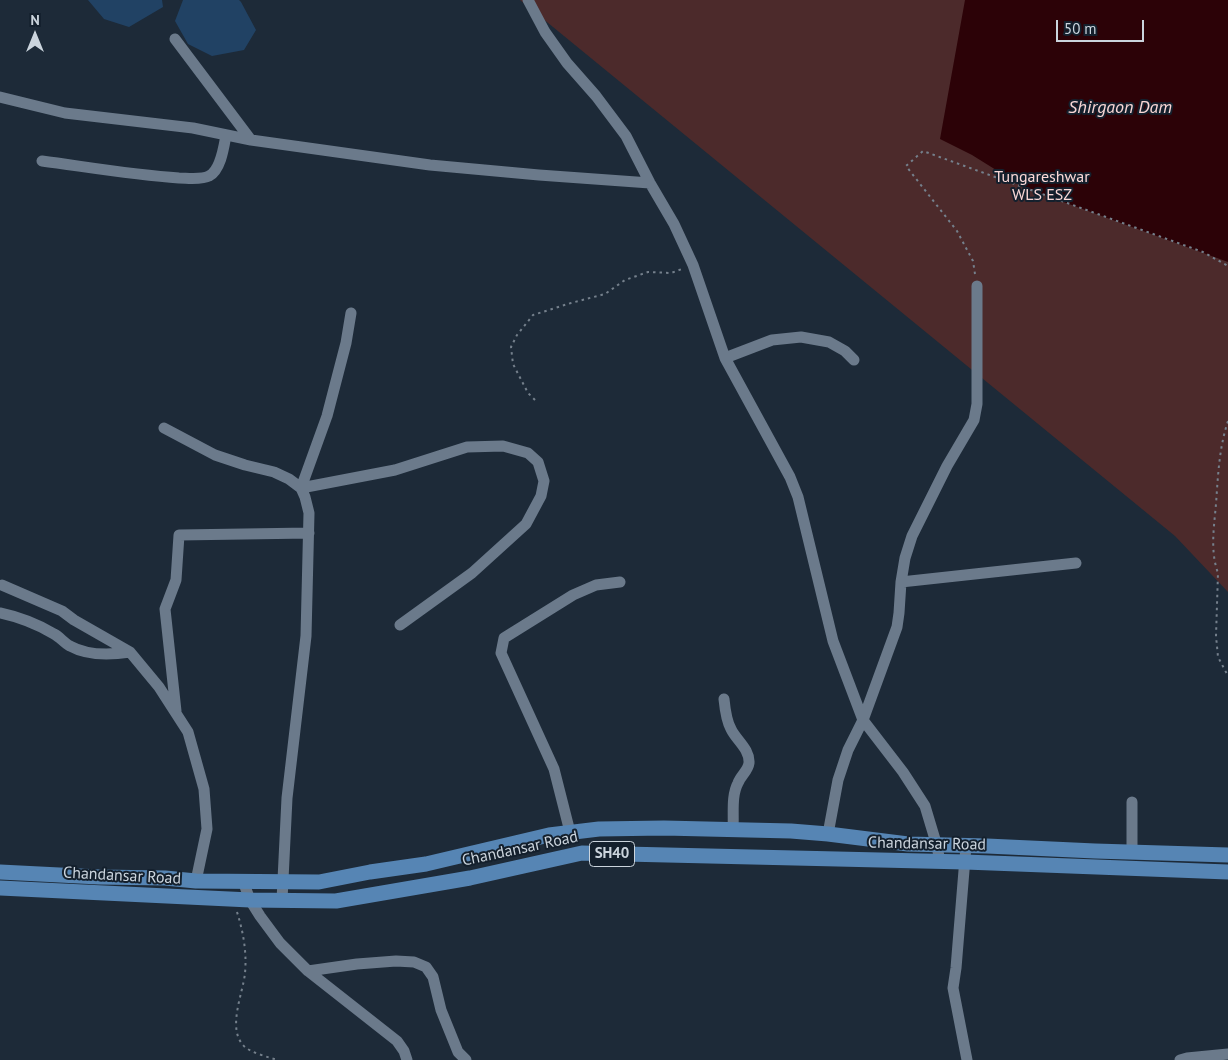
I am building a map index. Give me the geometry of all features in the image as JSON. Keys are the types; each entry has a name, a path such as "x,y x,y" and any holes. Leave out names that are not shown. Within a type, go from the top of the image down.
{"main road":[{"path":"0,872 99,878 319,882 426,864 549,835 599,829 664,828 791,831 937,846 1228,855"},
{"name":"Chandansar Road","path":"0,888 250,900 336,901 470,878 582,853 965,862 1228,872"}],"street":[{"path":"528,0 545,32 561,55 596,96 626,136 674,224 693,265 724,358 790,477 798,497 833,641 863,720 903,772 925,806 940,862"},
{"path":"175,39 251,140"},
{"path":"0,97 65,113 193,128 251,140 430,165 650,183"},
{"path":"42,161 157,177 195,179 209,176 217,169 226,135"},
{"path":"828,834 838,780 848,750 863,720 897,627 900,613 901,582 905,558 912,536 947,466 974,420 977,404 977,286"},
{"path":"301,488 327,416 346,343 351,313"},
{"path":"724,358 772,340 801,337 830,342 845,351 854,360"},
{"path":"164,428 215,455 245,466 274,472 289,479 301,488 309,512 306,636 287,798 282,900"},
{"path":"301,488 395,470 467,447 503,446 528,453 538,462 544,482 541,496 526,524 472,573 400,625"},
{"path":"176,714 165,610 176,580 179,535 309,532"},
{"path":"901,582 1076,563"},
{"path":"570,832 554,769 501,653 502,646 504,638 573,595 596,585 620,582"},
{"path":"2,585 62,611 74,620 130,652 160,687 188,732 204,789 207,829 196,881"},
{"path":"0,613 21,618 54,634 70,646 83,651 114,655 130,652"},
{"path":"724,699 730,729 744,746 749,763 746,773 738,782 734,794 734,829"},
{"path":"1132,802 1132,852"},
{"path":"966,846 953,988 967,1060"},
{"path":"243,881 250,900 280,943 308,971 397,1041 408,1060"},
{"path":"308,971 396,960 414,962 426,967 433,977 441,1010 458,1052 466,1060"},
{"path":"1180,1060 1228,1054"}],"path":[{"path":"977,286 973,261 956,231 906,166 923,151 1203,252 1228,266"},
{"path":"535,400 528,393 513,364 511,347 517,335 533,316 571,302 605,294 625,280 648,272 671,273 693,265"},
{"path":"1228,421 1223,437 1218,468 1213,546 1218,573 1216,636 1218,657 1228,676"},
{"path":"233,899 246,949 245,973 236,1021 237,1035 245,1048 278,1060"}],"green space":[{"name":"Tungareshwar WLS ESZ","path":"520,0 1228,0 1228,592 1175,536"}],"water":[{"name":"Shirgaon Dam","path":"965,0 1228,0 1228,262 1025,188 972,155 940,139"}],"building":[{"path":"88,0 162,0 163,7 129,27 104,19"},
{"path":"183,0 239,0 256,30 244,50 212,56 188,44 175,21"}]}
